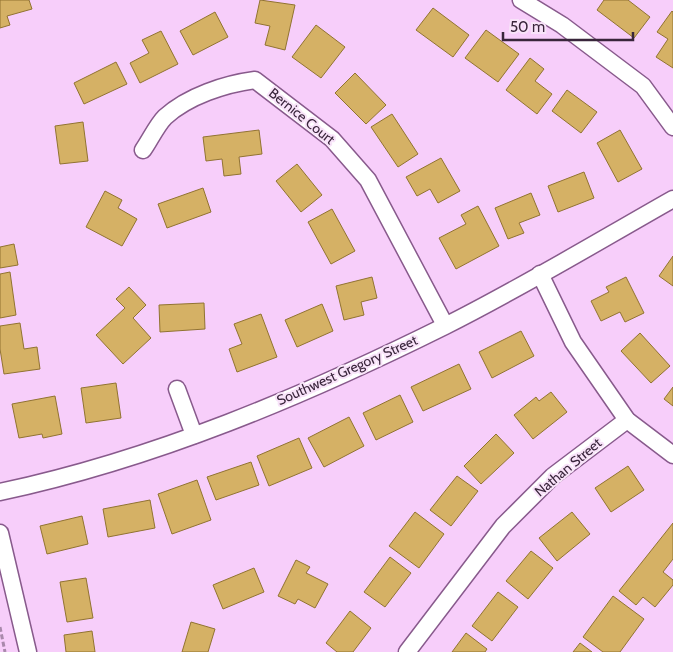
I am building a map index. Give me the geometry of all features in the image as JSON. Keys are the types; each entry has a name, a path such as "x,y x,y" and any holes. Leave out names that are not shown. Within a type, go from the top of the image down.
{"street":[{"path":"521,0 562,25 643,86 673,127"},
{"name":"Bernice Court","path":"143,150 165,118 192,100 232,83 255,80 332,139 368,180 445,325"},
{"name":"Southwest Gregory Street","path":"0,492 121,460 194,435 323,382 445,325 673,199"},
{"path":"540,274 573,342 627,420 673,455"},
{"path":"177,388 194,435"},
{"name":"Nathan Street","path":"407,652 503,526 553,476 627,420"},
{"path":"0,533 28,652"}],"path":[{"path":"0,627 5,652"}],"building":[{"path":"0,0 29,0 32,9 7,16 10,25 0,28"},
{"path":"260,0 295,5 285,50 265,45 270,26 255,23"},
{"path":"604,0 628,0 650,17 634,38 597,10"},
{"path":"433,8 469,35 453,57 416,30"},
{"path":"672,11 673,68 656,57 668,39 657,32"},
{"path":"215,12 228,37 193,55 180,31"},
{"path":"316,25 345,47 321,78 292,57"},
{"path":"486,30 519,54 498,82 465,58"},
{"path":"161,31 178,64 140,83 130,63 149,53 142,40"},
{"path":"530,58 544,69 535,81 552,94 537,114 506,90"},
{"path":"116,62 127,84 84,104 74,83"},
{"path":"355,73 386,105 366,124 335,93"},
{"path":"567,90 597,112 581,133 552,111"},
{"path":"392,114 418,154 398,167 371,127"},
{"path":"83,122 88,161 60,164 55,126"},
{"path":"259,130 262,154 239,157 241,174 224,176 222,159 206,161 203,137"},
{"path":"620,130 642,169 618,182 597,143"},
{"path":"441,158 460,191 438,203 430,189 417,196 406,177"},
{"path":"297,164 322,195 301,212 276,181"},
{"path":"584,172 594,198 558,212 548,186"},
{"path":"203,188 211,212 167,228 158,204"},
{"path":"105,191 122,200 118,208 137,219 122,246 86,227"},
{"path":"531,193 540,215 519,223 524,233 508,239 495,208"},
{"path":"478,206 499,246 456,269 439,238 466,224 461,215"},
{"path":"332,209 355,251 331,264 308,222"},
{"path":"14,244 18,265 0,268 0,247"},
{"path":"673,256 673,286 659,276"},
{"path":"10,272 16,315 0,318 0,274"},
{"path":"372,277 377,298 361,302 364,315 344,320 336,286"},
{"path":"626,277 644,313 625,322 620,312 601,321 591,301 609,292 606,287"},
{"path":"129,287 146,305 133,318 151,338 123,364 96,335 125,308 116,299"},
{"path":"204,303 205,329 160,332 159,305"},
{"path":"322,304 333,331 297,347 285,320"},
{"path":"261,314 277,357 237,372 229,349 242,344 234,324"},
{"path":"20,323 24,349 37,347 40,369 4,374 0,349 0,326"},
{"path":"521,331 534,356 492,378 479,352"},
{"path":"640,333 670,366 651,383 621,351"},
{"path":"459,364 471,389 423,411 411,387"},
{"path":"116,383 121,418 86,423 81,388"},
{"path":"673,387 673,406 664,399"},
{"path":"551,392 567,412 533,439 514,415 536,397 539,401"},
{"path":"400,395 413,422 376,440 363,413"},
{"path":"55,396 62,434 43,438 42,434 19,438 12,404"},
{"path":"349,417 364,446 324,467 308,438"},
{"path":"496,434 514,453 481,484 464,466"},
{"path":"299,438 312,468 269,486 257,456"},
{"path":"251,462 259,485 216,500 207,477"},
{"path":"628,466 644,490 611,512 595,488"},
{"path":"457,476 478,491 451,526 430,510"},
{"path":"197,480 211,520 172,534 158,494"},
{"path":"150,500 155,528 108,537 103,509"},
{"path":"415,512 444,534 419,568 389,546"},
{"path":"572,512 590,534 557,561 539,538"},
{"path":"82,516 88,544 47,554 40,526"},
{"path":"673,523 673,559 663,572 673,580 673,585 655,607 643,597 636,605 619,591"},
{"path":"531,551 553,568 528,599 506,581"},
{"path":"390,557 411,573 385,607 364,592"},
{"path":"296,560 310,567 306,573 328,584 315,608 298,599 295,604 278,596"},
{"path":"254,568 264,592 223,609 213,585"},
{"path":"86,578 93,618 67,622 60,582"},
{"path":"498,592 518,607 492,641 472,626"},
{"path":"613,596 644,619 620,652 603,652 583,637"},
{"path":"350,611 371,628 353,652 337,652 326,643"},
{"path":"191,622 215,629 208,652 182,652"},
{"path":"92,631 95,652 66,652 64,635"},
{"path":"466,633 487,649 485,652 452,652"},
{"path":"580,643 592,652 573,652"}]}
